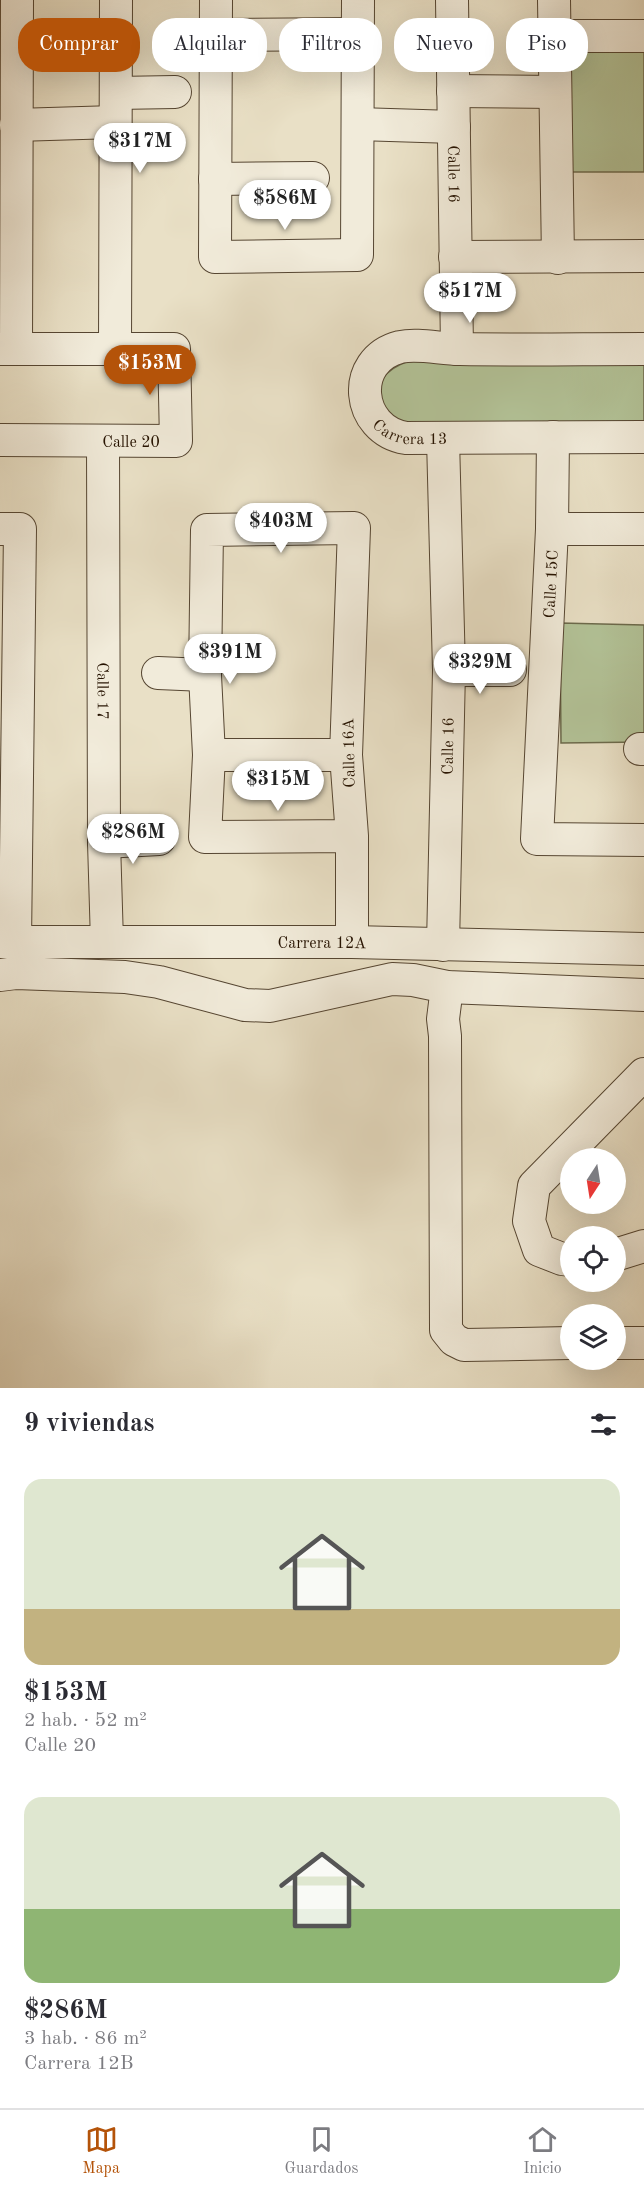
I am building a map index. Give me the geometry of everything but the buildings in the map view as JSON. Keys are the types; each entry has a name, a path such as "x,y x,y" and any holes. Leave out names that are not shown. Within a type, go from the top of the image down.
{"street":[{"path":"8,349 8,261 16,125 8,37 17,0"},
{"path":"115,349 116,0"},
{"path":"216,0 216,18"},
{"path":"358,0 358,18"},
{"name":"Calle 16","path":"452,0 457,349"},
{"path":"554,0 554,18"},
{"path":"588,36 644,36"},
{"path":"216,72 215,257 357,255 358,72"},
{"path":"555,72 558,258"},
{"path":"453,91 555,92"},
{"path":"16,125 116,108 175,92"},
{"path":"358,124 454,127"},
{"path":"215,179 313,178"},
{"path":"455,258 644,256"},
{"name":"Carrera 13","path":"644,349 457,349 407,346 397,348 380,357 369,373 365,395 369,411 378,424 406,438 644,437"},
{"name":"Calle 20","path":"0,440 176,441 174,349 8,349"},
{"name":"Calle 15C","path":"553,436 552,528 537,840 644,840"},
{"name":"Calle 16","path":"443,439 449,670 443,945"},
{"name":"Calle 17","path":"103,441 104,842 107,942"},
{"name":"Calle 16A","path":"205,675 207,530 354,528 346,754 352,836 352,942"},
{"path":"552,528 644,529"},
{"path":"8,942 10,529"},
{"path":"449,670 510,670"},
{"path":"158,673 205,675 209,755 205,837 352,836"},
{"path":"209,755 346,754"},
{"path":"104,842 159,840"},
{"name":"Carrera 12A","path":"8,942 352,942 644,949"},
{"path":"0,975 16,973 125,977 159,982 245,1005 270,1006 392,979 413,980 447,987 644,995"},
{"path":"447,987 443,1019 446,1330 454,1340 464,1345 560,1343"},
{"path":"560,1257 539,1250 529,1221 534,1186 644,1074"},
{"path":"626,1252 644,1246"},
{"path":"626,1343 644,1343"}],"green space":[{"path":"588,44 644,45 644,172 569,172 567,72 588,72"},
{"path":"409,361 644,361 644,424 405,423 387,412 379,393 382,379 387,373"},
{"path":"560,623 644,625 644,742 561,743"}]}
